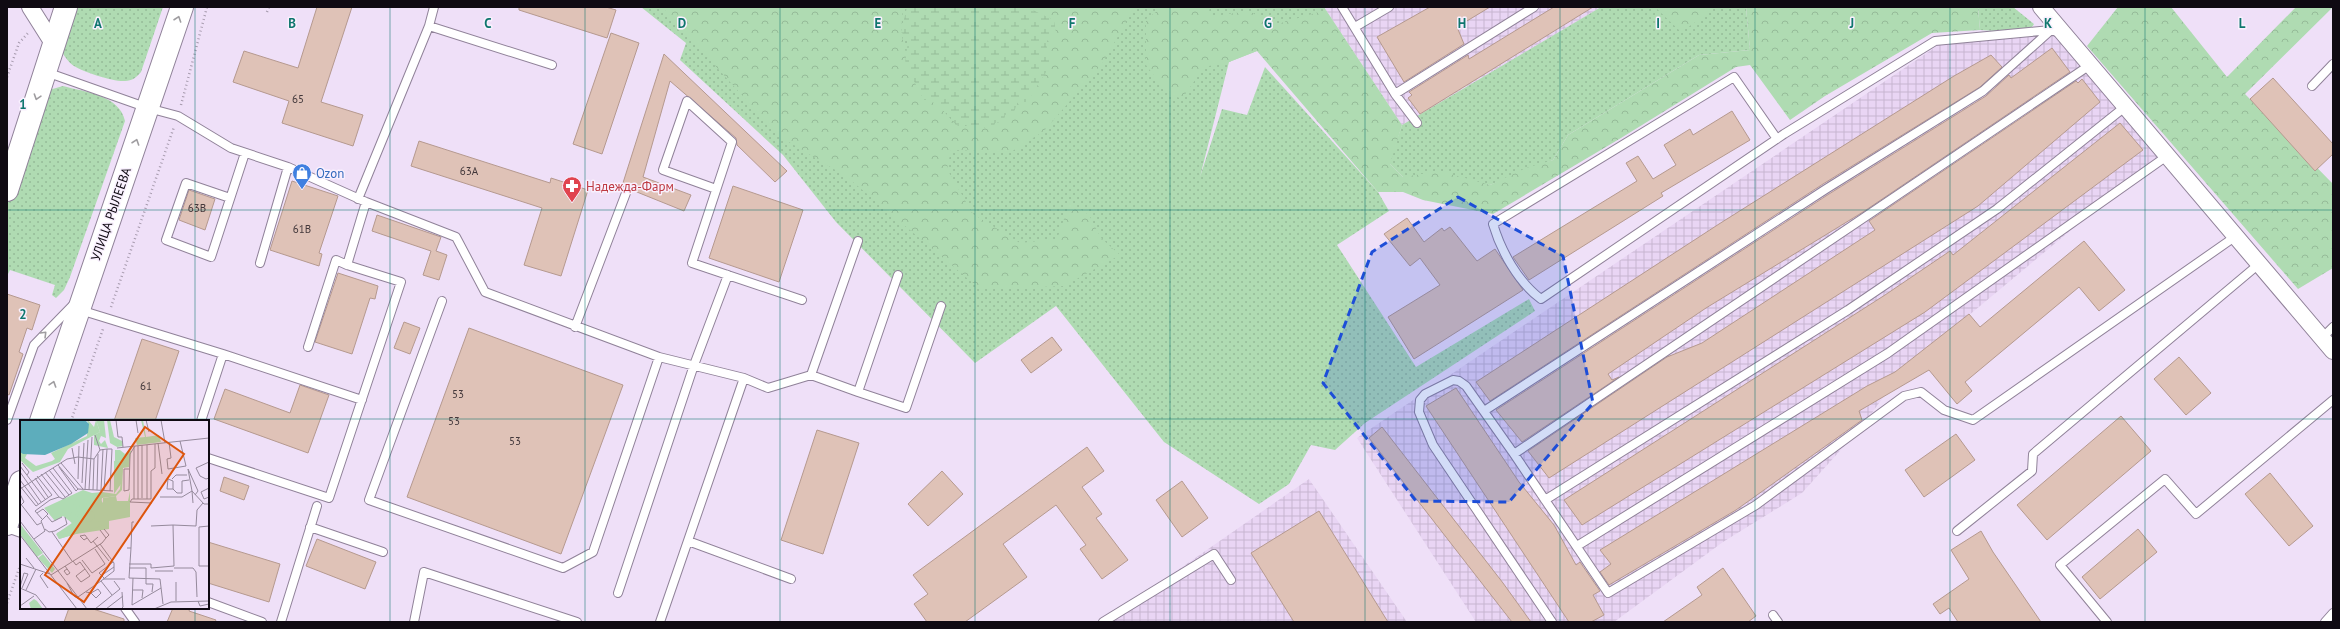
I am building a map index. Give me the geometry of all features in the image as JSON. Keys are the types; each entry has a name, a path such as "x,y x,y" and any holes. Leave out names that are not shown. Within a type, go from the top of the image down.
{"main road":[{"path":"7,190 66,7"},
{"name":"УЛИЦА РЫЛЕЕВА","path":"41,420 182,7"},
{"path":"7,524 20,485"}],"street":[{"path":"30,7 54,44"},
{"path":"2041,7 2058,33 2090,65 2126,106 2333,351"}],"lane":[{"path":"347,265 362,200 429,26 434,7"},
{"path":"1342,7 1395,94 1417,123"},
{"path":"1355,27 1389,7"},
{"path":"1395,94 1534,7"},
{"path":"429,26 552,64"},
{"path":"1777,139 1734,77 1493,224 1498,242 1528,289 1541,299 1777,139 1935,41 2058,33"},
{"path":"1484,410 1826,189 1983,91 2058,33"},
{"path":"2312,86 2333,64"},
{"path":"1514,454 2090,65"},
{"path":"45,72 148,108 178,116 231,148 288,167 362,200 456,237 485,292 575,327 659,357 744,378 768,388 811,375 906,408 941,306"},
{"path":"716,189 663,170 687,101 732,142 692,263 802,300"},
{"path":"1545,500 1848,310 1997,210 2126,106"},
{"path":"230,198 186,183 166,240 211,256 245,153"},
{"path":"1576,546 1888,353 2167,156"},
{"path":"260,263 288,167"},
{"path":"575,327 626,193"},
{"path":"1552,622 1433,445 1420,412 1419,405 1425,394 1453,380 1459,381 1466,386 1484,410 1608,593 1756,504 1904,396 1921,392 1944,410 1973,420 2236,236"},
{"path":"811,375 858,241"},
{"path":"209,458 329,498 401,282 347,265 336,260 308,347"},
{"path":"1957,531 2032,471 2034,454 2259,264"},
{"path":"618,593 694,365 728,275"},
{"path":"858,392 898,275"},
{"path":"442,301 369,500 563,568 593,552 659,357"},
{"path":"7,420 34,345 80,303 106,320 223,354 362,400"},
{"path":"2322,338 2333,326"},
{"path":"201,420 223,354"},
{"path":"660,622 744,378"},
{"path":"2107,622 2060,565 2165,479 2196,514 2333,400"},
{"path":"281,622 317,506"},
{"path":"310,526 383,552"},
{"path":"7,528 20,533"},
{"path":"688,541 792,579"},
{"path":"1103,622 1214,554 1231,580"},
{"path":"415,621 424,572 577,622"},
{"path":"209,602 262,622"},
{"path":"126,609 135,622"},
{"path":"2325,622 2333,613"}],"path":[{"path":"71,420 178,116 207,7"},
{"path":"267,12 269,7"},
{"path":"7,77 18,43 38,21"},
{"path":"7,603 20,566"}],"highlighted area":[{"path":"1458,197 1563,256 1593,403 1509,502 1416,501 1323,383 1372,252"}],"shaded area":[{"path":"1324,7 1601,7 1402,125"},
{"path":"2055,29 2161,155 1902,371 1864,424 1802,493 1723,542 1614,622 1476,622 1357,438 1940,44"},
{"path":"1309,479 1407,622 1103,622"}],"green space":[{"path":"71,7 163,7 141,72 138,76 128,81 114,80 84,71 69,62 62,52"},
{"path":"641,7 1324,7 1326,10 1257,51 1229,62 1200,177 1222,109 1247,115 1265,67 1378,192 1389,211 1337,245 1416,367 1529,299 1535,311 1365,423 1335,450 1311,445 1289,484 1259,504 1164,442 1056,306 975,363 836,222 783,155 680,60 686,43"},
{"path":"662,7 903,7 901,32 911,75 957,126 987,126 1046,42 1054,20 1026,7 1132,7 1133,10 1102,64 1044,131 1011,152 951,150 947,169 973,214 1020,243 1057,239 1070,202 1089,215 1101,238 1120,255 1064,286 980,289 847,177 779,136"},
{"path":"907,7 1026,7 1054,20 1056,33 1046,42 1050,66 1027,102 1018,102 1013,114 1005,115 1004,121 995,123 993,129 987,126 977,132 964,124 956,126 950,112 940,110 931,100 924,100 905,64 908,39 901,32"},
{"path":"1163,7 1210,7 1208,17 1249,11 1274,25 1326,10 1402,125 1390,164 1403,177 1440,171 1490,185 1526,168 1553,160 1568,135 1699,55 1750,50 1746,7 1978,7 1980,30 1932,33 1825,96 1790,120 1750,65 1736,67 1621,138 1493,214 1423,200 1403,192 1378,192 1257,51 1229,62 1204,67 1182,99 1167,93 1146,65 1146,19"},
{"path":"1601,7 1746,7 1750,50 1699,55 1568,135 1553,160 1490,185 1403,177 1389,163 1402,125"},
{"path":"1655,7 1713,7 1710,12 1681,32"},
{"path":"1978,7 2013,7 2034,24 2028,33 1980,30"},
{"path":"2118,7 2171,7 2227,77 2296,7 2333,7 2245,94 2333,184 2333,268 2298,289 2087,46"},
{"path":"63,86 91,93 109,100 122,112 125,121 70,277 64,290 56,298 52,295 55,285 10,270 7,276 7,201 35,109 49,90"}],"building":[{"path":"317,7 352,7 321,102 363,115 353,146 282,123 289,101 233,82 244,51 298,68"},
{"path":"519,7 606,7 616,10 607,38 519,10"},
{"path":"1430,7 1490,7 1457,27 1464,44 1404,82 1377,37"},
{"path":"1554,7 1593,7 1420,114 1408,98 1412,95 1409,92 1468,55 1469,59"},
{"path":"611,33 639,43 602,154 573,144"},
{"path":"2052,48 2070,72 1863,212 1706,308 1608,374 1612,380 1619,377 1522,442 1496,410 1829,194 1986,96 2009,75 2011,78"},
{"path":"664,54 787,171 775,182 737,145 736,138 670,81 643,177 691,195 684,211 622,186"},
{"path":"1991,55 2002,67 1980,87 1823,184 1490,401 1476,382 1719,224 1954,76"},
{"path":"2273,78 2333,144 2333,154 2315,171 2250,99"},
{"path":"2082,79 2100,102 1978,206 1549,478 1528,451 1667,357 1702,343 1875,230 1869,221 2076,81 2078,83"},
{"path":"1732,111 1750,140 1661,193 1663,196 1529,280 1513,257 1637,181 1626,163 1638,156 1653,179 1676,165 1664,145 1690,129 1693,135"},
{"path":"2120,123 2143,150 1925,312 1582,525 1564,500 1885,295 1950,251 1953,255"},
{"path":"419,141 550,183 551,178 588,190 561,276 524,265 542,208 411,166"},
{"path":"292,181 338,196 319,253 322,254 319,266 270,250"},
{"path":"733,186 803,210 779,282 709,258"},
{"path":"189,190 215,199 205,230 179,220"},
{"path":"377,215 441,237 436,251 447,255 439,280 423,275 431,251 372,231"},
{"path":"1407,218 1424,242 1442,228 1444,231 1450,227 1477,261 1495,249 1523,290 1414,359 1388,317 1440,285 1420,258 1410,266 1384,234"},
{"path":"2084,241 2125,290 2099,311 2079,287 1965,382 1972,391 1957,404 1929,370 1859,411 1862,420 1736,510 1609,585 1600,572 1611,564 1600,550 1867,386 1895,372 1969,314 1980,327"},
{"path":"338,273 378,286 375,299 370,298 352,354 315,342"},
{"path":"7,294 40,305 32,330 27,328 19,352 23,354 9,395 7,394"},
{"path":"404,322 420,328 410,354 394,348"},
{"path":"469,328 623,385 561,554 407,497"},
{"path":"1052,337 1062,350 1031,373 1021,360"},
{"path":"142,339 179,351 155,420 114,420"},
{"path":"2179,357 2211,393 2186,415 2154,379"},
{"path":"300,385 329,395 308,453 214,419 225,389 290,413"},
{"path":"1456,388 1519,482 1554,525 1576,565 1580,562 1600,591 1593,595 1604,615 1591,622 1569,622 1426,406"},
{"path":"2121,416 2151,451 2047,540 2017,505"},
{"path":"1382,427 1503,583 1531,622 1512,622 1369,438"},
{"path":"817,430 859,443 823,554 781,540"},
{"path":"1956,434 1975,460 1924,497 1905,470"},
{"path":"1087,447 1104,471 1082,487 1102,514 1096,518 1128,560 1102,579 1080,549 1086,545 1056,505 1003,544 1027,577 965,622 927,622 914,604 928,594 913,575"},
{"path":"942,471 963,494 928,526 908,504"},
{"path":"2270,473 2313,526 2289,546 2245,494"},
{"path":"224,477 249,486 244,500 220,491"},
{"path":"1182,481 1208,518 1182,537 1156,500"},
{"path":"1319,511 1388,622 1294,622 1251,553"},
{"path":"2138,529 2157,552 2100,599 2082,577"},
{"path":"1981,531 1993,552 2041,622 1958,622 1949,608 1940,614 1933,604 1969,579 1951,550"},
{"path":"317,539 376,562 365,589 306,566"},
{"path":"209,542 280,564 269,602 209,583"},
{"path":"1723,568 1756,616 1748,622 1663,622 1702,595 1697,587"},
{"path":"69,609 93,609 124,619 124,622 64,622"},
{"path":"173,609 190,609 189,611 216,620 215,622 167,622"}],"place":[{"name":"Ozon","path":"302,190"},
{"name":"Надежда-Фарм","path":"572,203"}]}
